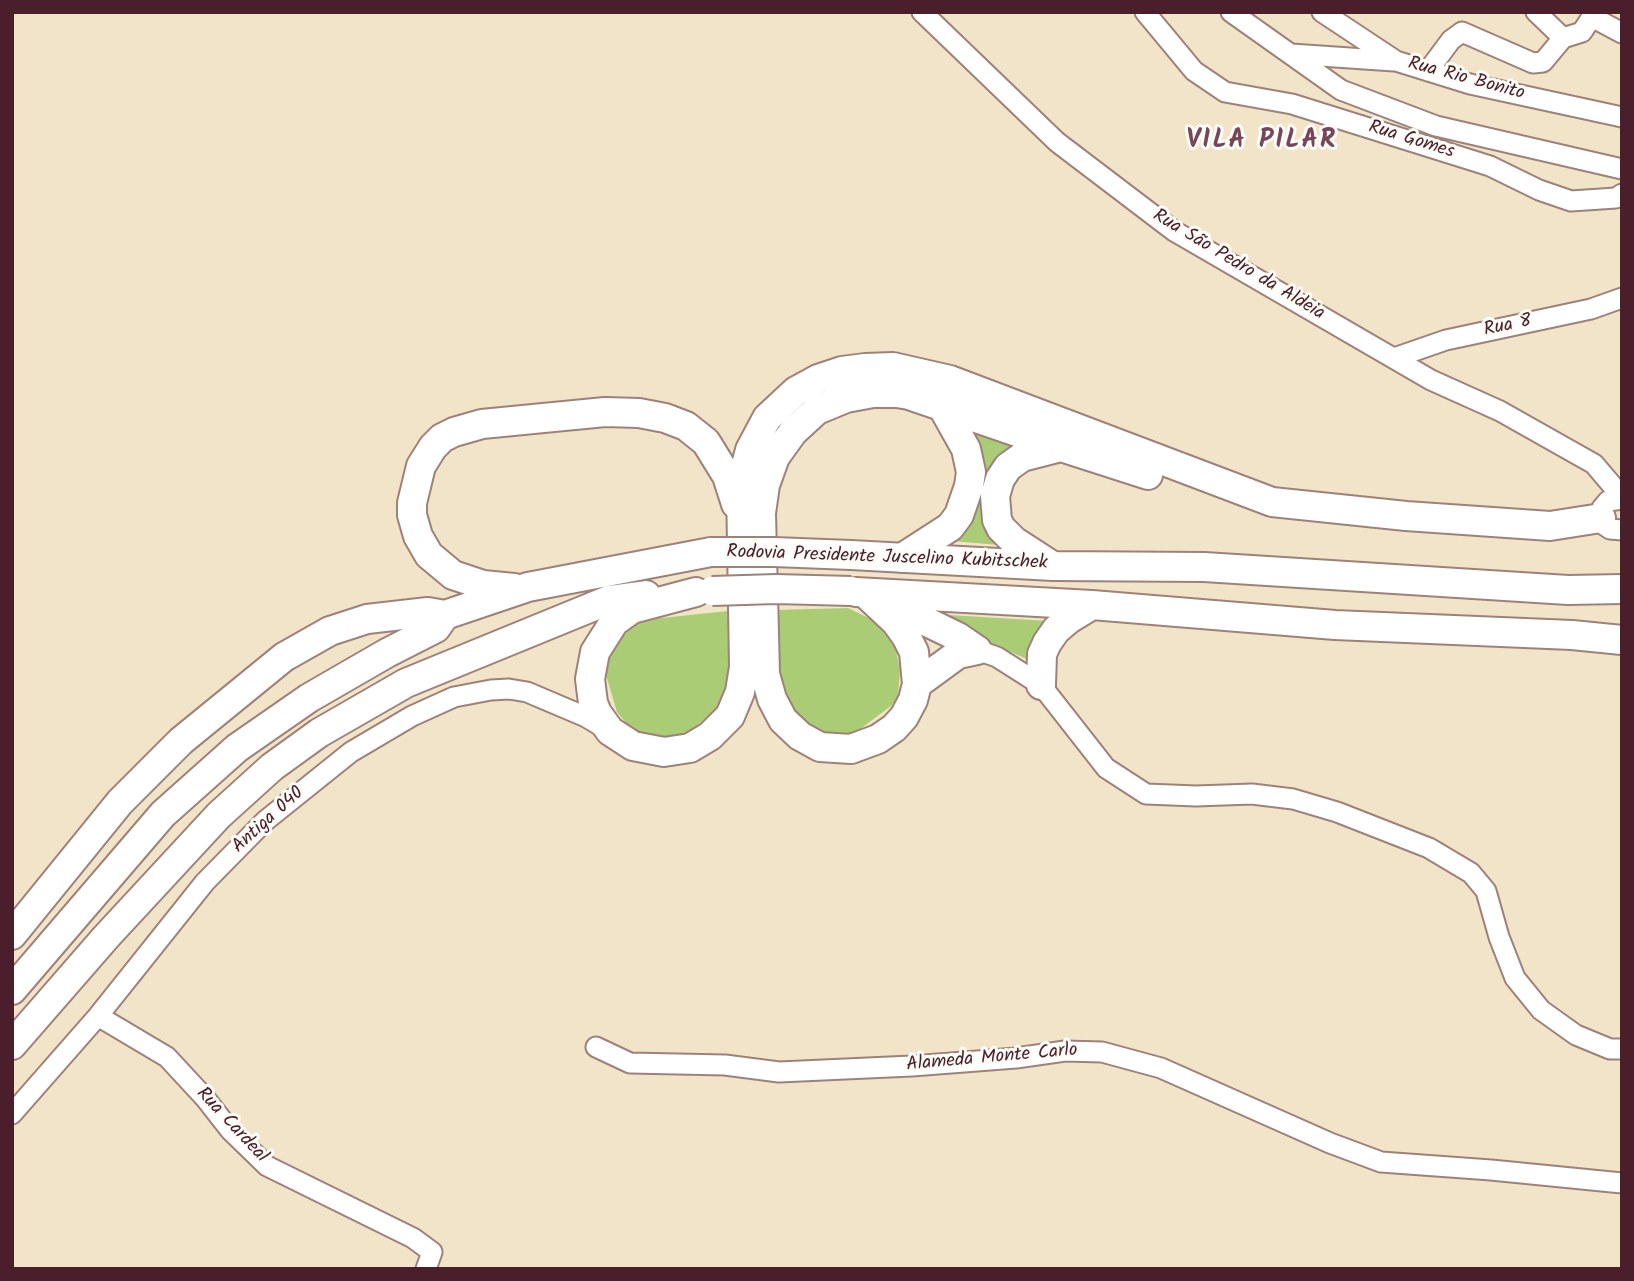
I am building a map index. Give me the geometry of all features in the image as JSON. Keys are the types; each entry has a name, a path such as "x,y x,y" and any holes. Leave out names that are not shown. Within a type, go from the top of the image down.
{"highway":[{"path":"704,592 632,609 614,622 595,652 590,679 597,713 610,731 633,746 664,752 690,748 710,736 730,716 740,692 744,667 741,484 750,450 760,429 775,408 796,391 818,379 842,371 878,367 919,371 950,380 1272,502 1406,516 1550,526 1611,522"},
{"path":"858,592 896,622 906,636 914,652 917,684 913,700 904,717 878,739 851,749 820,747 800,736 783,720 772,699 765,674 761,513 765,485 775,457 793,432 817,410 834,401 873,393 909,395 1269,515 1411,534 1540,541 1553,541 1611,522"},
{"path":"902,558 950,527 959,515 969,486 971,472 966,449 943,408"},
{"path":"528,587 497,587 464,579 444,569 423,546 412,515 414,491 426,456 442,438 467,427 605,412 630,412 665,418 686,426 714,452 727,476 741,518"},
{"path":"1053,566 1007,535 997,520 995,496 1000,479 1015,461 1040,451 1061,447"},
{"name":"Rodovia Presidente Juscelino Kubitschek","path":"12,990 163,814 237,748 309,698 436,628 445,615 528,587 711,552 774,552 1053,566 1204,567 1568,590 1622,589"},
{"name":"Rodovia Presidente Juscelino Kubitschek","path":"12,1045 106,937 219,815 272,767 319,733 406,683 609,600 643,595 776,589 1093,605 1335,625 1572,635"},
{"path":"858,592 958,637 977,650"},
{"path":"1041,685 1042,654 1047,643 1056,630 1069,619 1093,605"},
{"path":"12,935 120,802 181,741 284,657 330,631 368,619 428,612 445,615"},
{"path":"1572,635 1622,633"},
{"path":"1572,635 1622,640"},
{"path":"917,684 958,654 977,650"}],"street":[{"name":"Rua São Pedro da Aldeia","path":"922,12 1057,142 1174,232 1431,380 1500,411 1594,464 1622,498"},
{"name":"Rua Gomes","path":"1145,12 1194,71 1225,92 1292,104 1490,166 1539,190 1571,201 1616,198 1622,194"},
{"path":"1231,12 1341,90 1436,125 1622,169"},
{"name":"Rua Rio Bonito","path":"1322,12 1396,61 1470,84 1622,117"},
{"path":"1536,12 1563,38"},
{"path":"1428,71 1451,40 1462,32 1538,64 1549,57 1563,38 1579,34 1594,15 1622,33"},
{"path":"1290,54 1396,61"},
{"name":"Rua 8","path":"1394,358 1446,340 1591,309 1622,298"},
{"path":"1594,464 1611,522"},
{"path":"1611,522 1608,501 1622,498"},
{"path":"977,650 997,657 1041,685 1106,768 1146,794 1252,794 1293,799 1337,812 1429,848 1471,873 1486,891 1499,937 1515,978 1541,1010 1576,1035 1611,1049 1622,1049"},
{"name":"Antiga 040","path":"12,1114 98,1016 205,882 265,821 351,752 412,716 454,697 509,689 527,692 555,703 610,731"},
{"name":"Rua Cardeal","path":"98,1016 167,1056 230,1130 267,1167 412,1238 432,1263"},
{"name":"Alameda Monte Carlo","path":"596,1047 630,1063 725,1065 779,1072 938,1065 1065,1051 1102,1052 1161,1068 1330,1143 1381,1162 1622,1183"}],"green space":[{"path":"967,426 1028,448 1018,453 999,545 952,541"},
{"path":"848,608 875,621 895,645 900,670 898,696 891,706 856,732 832,735 809,728 800,721 779,683 775,610"},
{"path":"728,611 730,656 726,696 719,709 689,731 667,739 648,738 632,730 617,712 606,675 608,658 619,639 643,620"},
{"path":"932,614 1048,621 1029,660 932,617"}],"district":[{"name":"VILA PILAR","path":"1262,143"}]}
